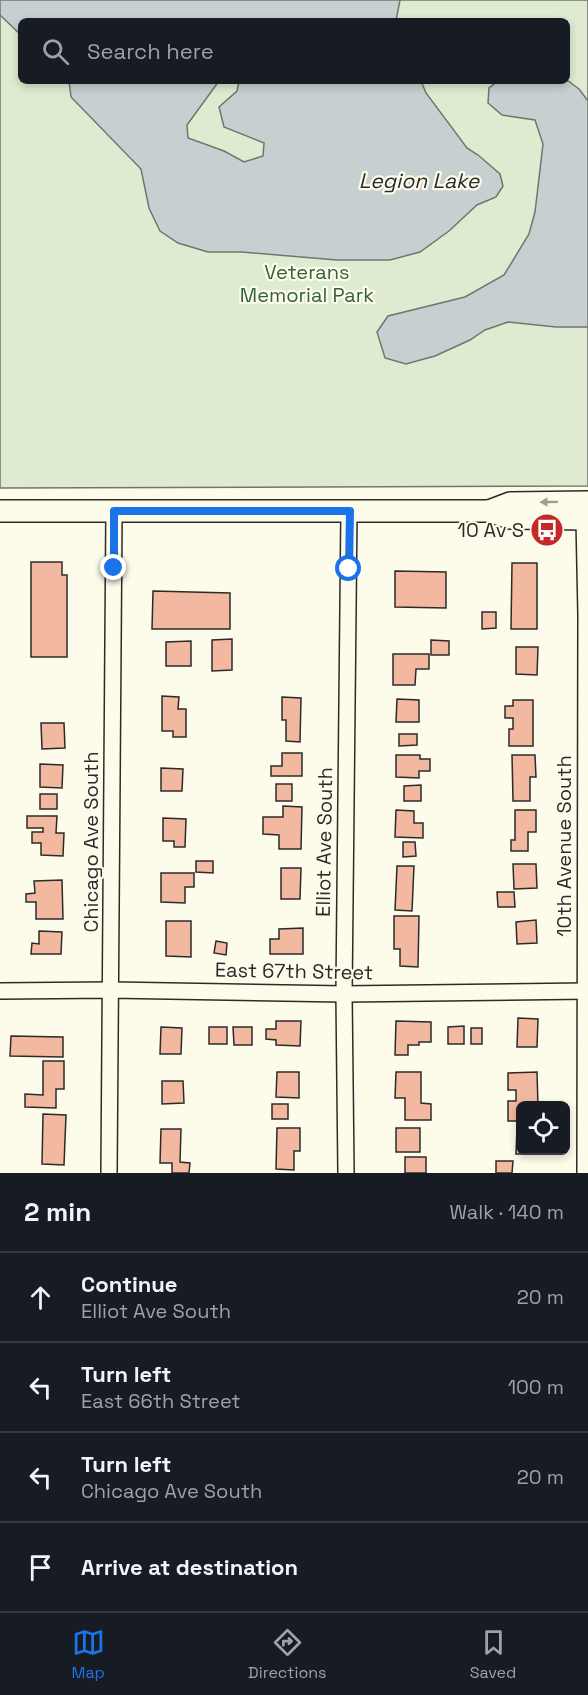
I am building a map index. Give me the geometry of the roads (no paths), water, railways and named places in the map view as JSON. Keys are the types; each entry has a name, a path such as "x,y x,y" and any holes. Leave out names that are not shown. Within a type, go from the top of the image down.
{"main road":[{"path":"0,511 489,511 510,503 587,513"}],"street":[{"name":"Chicago Ave South","path":"109,1173 114,511"},
{"name":"Elliot Ave South","path":"346,1173 344,994 350,511"},
{"name":"10th Avenue South","path":"585,1173 587,513"},
{"name":"East 67th Street","path":"0,992 111,990 344,994 586,991"}],"water":[{"path":"0,0 400,0 397,18 18,18 18,32 0,15"},
{"path":"570,82 579,89 588,101 588,327 556,327 508,322 485,330 470,340 435,356 406,364 385,358 377,332 388,316 465,297 504,275 529,234 535,212 543,144 535,120 502,115 488,103 489,88 494,84"},
{"name":"Legion Lake","path":"69,84 217,84 187,125 188,138 224,151 244,162 263,156 264,143 224,127 219,107 237,91 238,84 422,84 426,93 467,148 500,174 503,186 496,197 477,205 449,231 420,252 390,260 337,260 242,252 208,252 178,243 160,231 149,208 141,169 71,97"}],"place":[{"name":"10 Av S","path":"547,530"}],"park label":[{"name":"Veterans Memorial Park","path":"307,284"}]}
